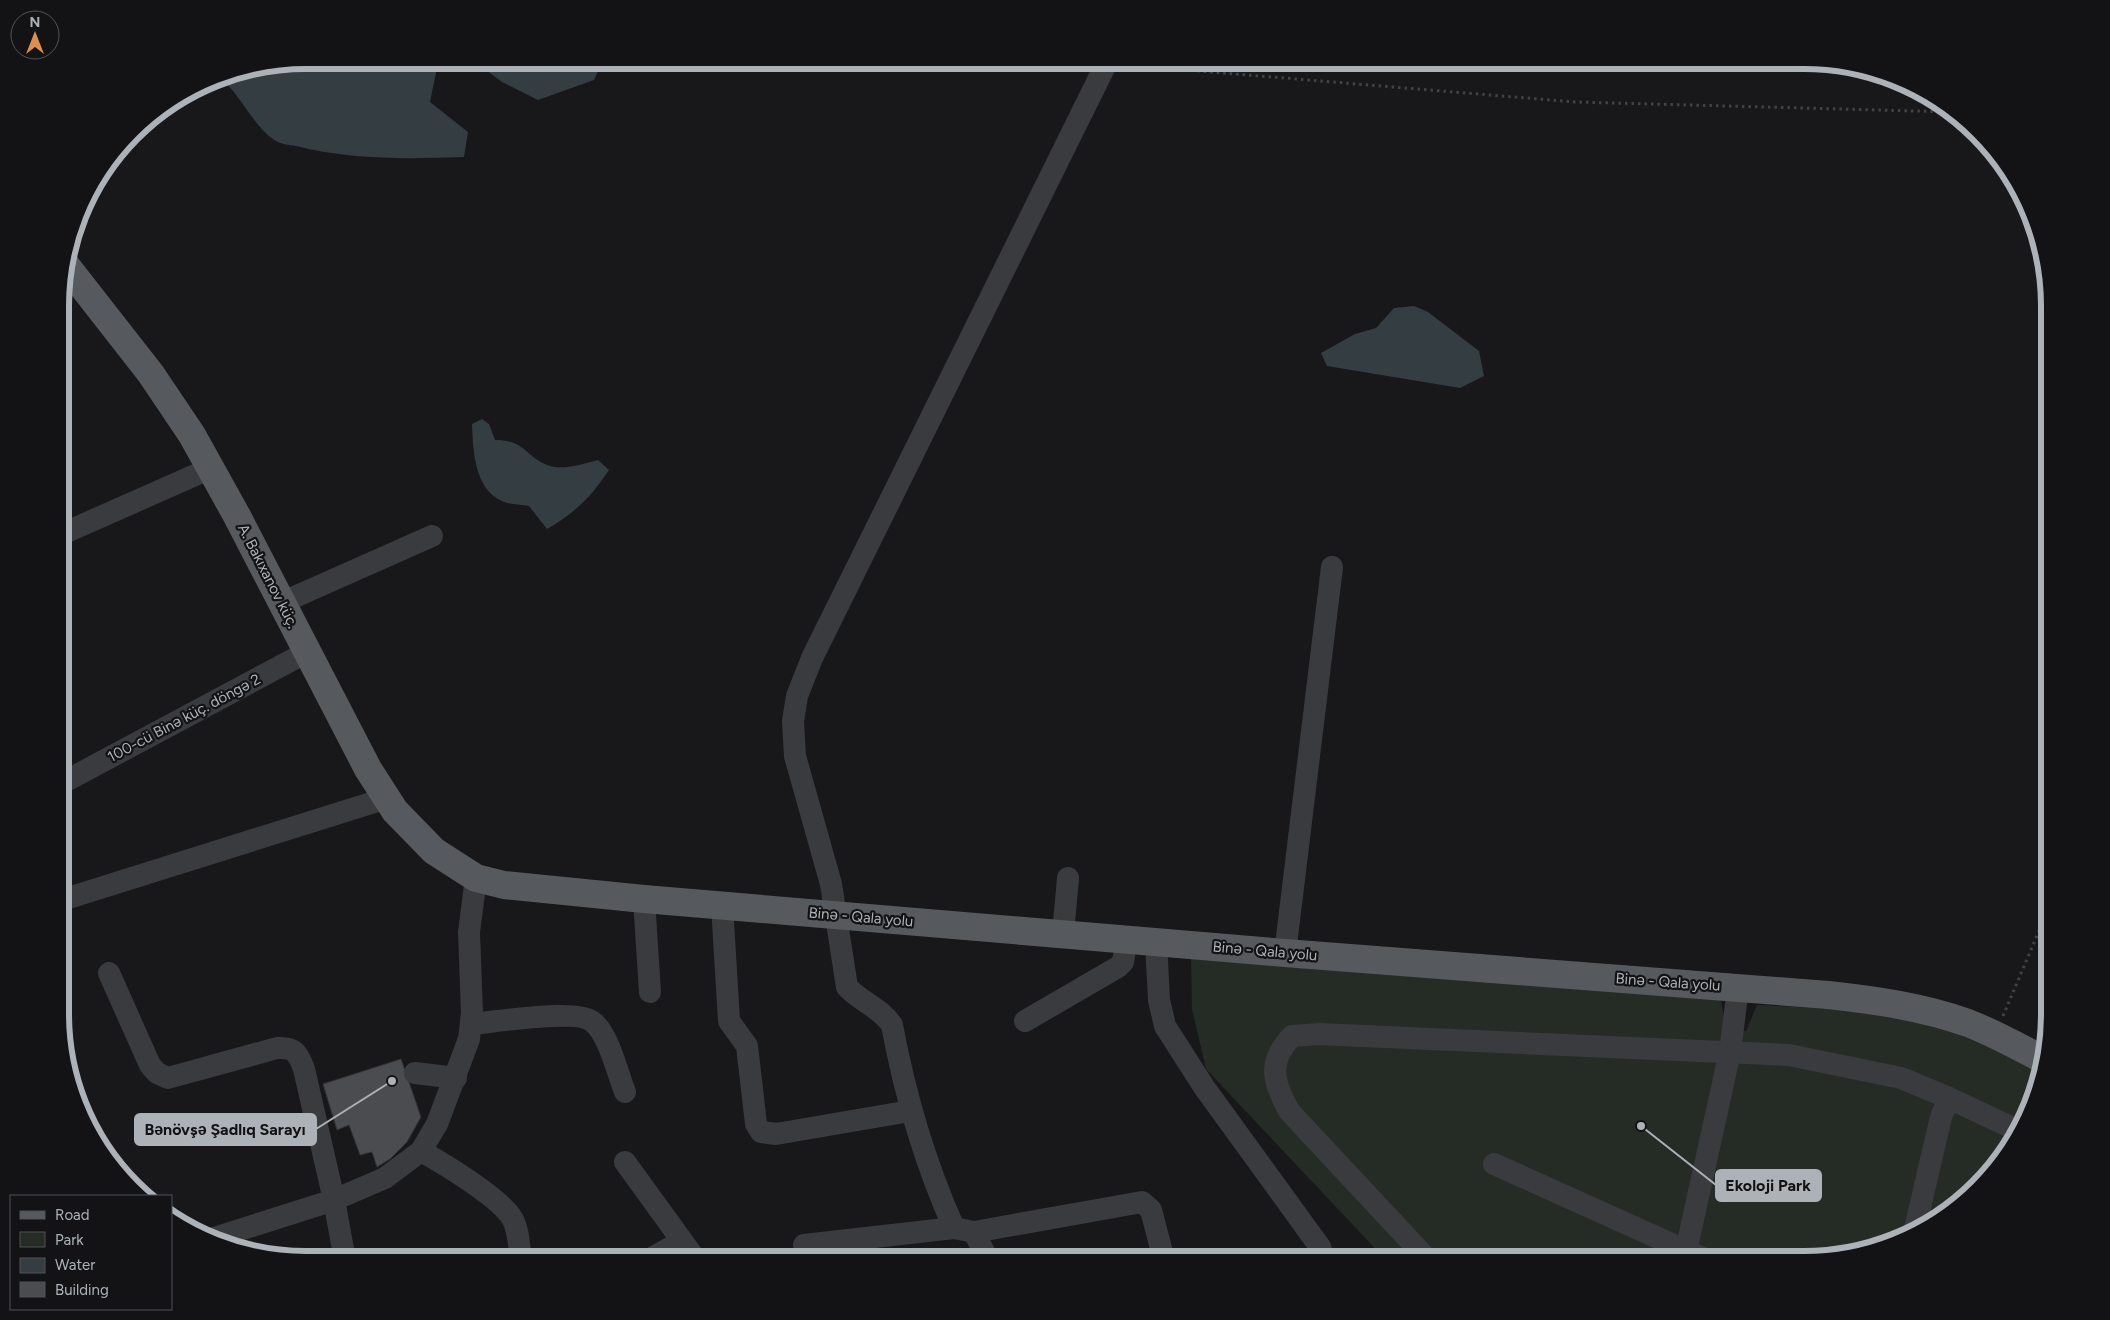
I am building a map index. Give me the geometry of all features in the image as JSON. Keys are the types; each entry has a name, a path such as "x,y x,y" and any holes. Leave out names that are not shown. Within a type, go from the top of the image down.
{"main road":[{"name":"A. Bakıxanov küç.","path":"71,272 151,374 211,468 368,768 387,798 404,821 434,851 476,878"},
{"name":"Binə - Qala yolu","path":"476,878 504,885 644,899 1285,953 1828,995 1907,1007 1946,1016 1995,1035 2038,1057"}],"street":[{"path":"981,1251 964,1230 910,1111 892,1025 887,1018 856,996 847,987 831,884 795,756 793,721 797,696 816,650 1104,69"},
{"path":"69,531 211,468"},
{"path":"281,603 432,536"},
{"path":"1285,953 1332,567"},
{"name":"100-cü Binə küç. döngə 2","path":"69,779 307,652"},
{"path":"69,898 387,798"},
{"path":"221,1236 334,1200 385,1178 421,1151 437,1124 456,1078 466,1052 472,1024 469,932 476,878"},
{"path":"1063,934 1068,878"},
{"path":"644,899 650,992"},
{"path":"722,905 730,1021 747,1046 756,1124 761,1132 776,1134 910,1111"},
{"path":"1025,1021 1118,967 1123,962 1127,939"},
{"path":"1156,942 1159,1000 1165,1026 1204,1087 1321,1251"},
{"path":"110,973 150,1065 157,1073 168,1078 277,1048 289,1047 297,1052 304,1069 334,1200 343,1251"},
{"path":"1686,1251 1730,1052 1738,988"},
{"path":"472,1024 569,1014 592,1020 603,1035 625,1092"},
{"path":"1420,1251 1289,1111 1279,1092 1274,1072 1280,1048 1292,1036 1319,1034 1789,1055 1901,1078 2013,1128"},
{"path":"415,1073 456,1078"},
{"path":"1916,1223 1941,1117 1949,1098"},
{"path":"421,1151 456,1172 505,1209 513,1220 520,1251"},
{"path":"625,1162 689,1251"},
{"path":"1494,1164 1677,1251"},
{"path":"804,1245 964,1230 1142,1202 1151,1210 1162,1251"},
{"path":"665,1251 682,1242"}],"path":[{"path":"1189,69 1576,102 1940,112"},
{"path":"1995,1035 2041,928"}],"green space":[{"path":"1191,958 1721,1000 1726,1031 1746,1031 1757,1005 1866,1013 1919,1022 1972,1037 2035,1067 2029,1091 2010,1133 1983,1171 1961,1193 1923,1220 1881,1239 1851,1247 1820,1251 1378,1251 1206,1069 1192,1009"}],"water":[{"path":"290,69 437,69 430,102 468,132 464,157 380,158 317,151 279,142 274,140 259,126 225,83 229,81 259,73"},
{"path":"485,69 599,69 594,80 538,100 502,82"},
{"path":"1414,306 1428,312 1479,351 1484,376 1460,388 1327,366 1321,353 1355,334 1376,328 1394,308"},
{"path":"482,419 489,424 495,440 513,443 547,465 566,467 598,460 609,470 582,504 547,529 529,506 505,502 493,495 480,478 475,456 472,424"}],"building":[{"path":"401,1059 421,1117 407,1142 390,1159 377,1167 372,1152 360,1155 349,1125 337,1130 323,1084"}],"place":[{"name":"Bənövşə Şadlıq Sarayı","path":"392,1081"},
{"name":"Ekoloji Park","path":"1641,1126"}]}
